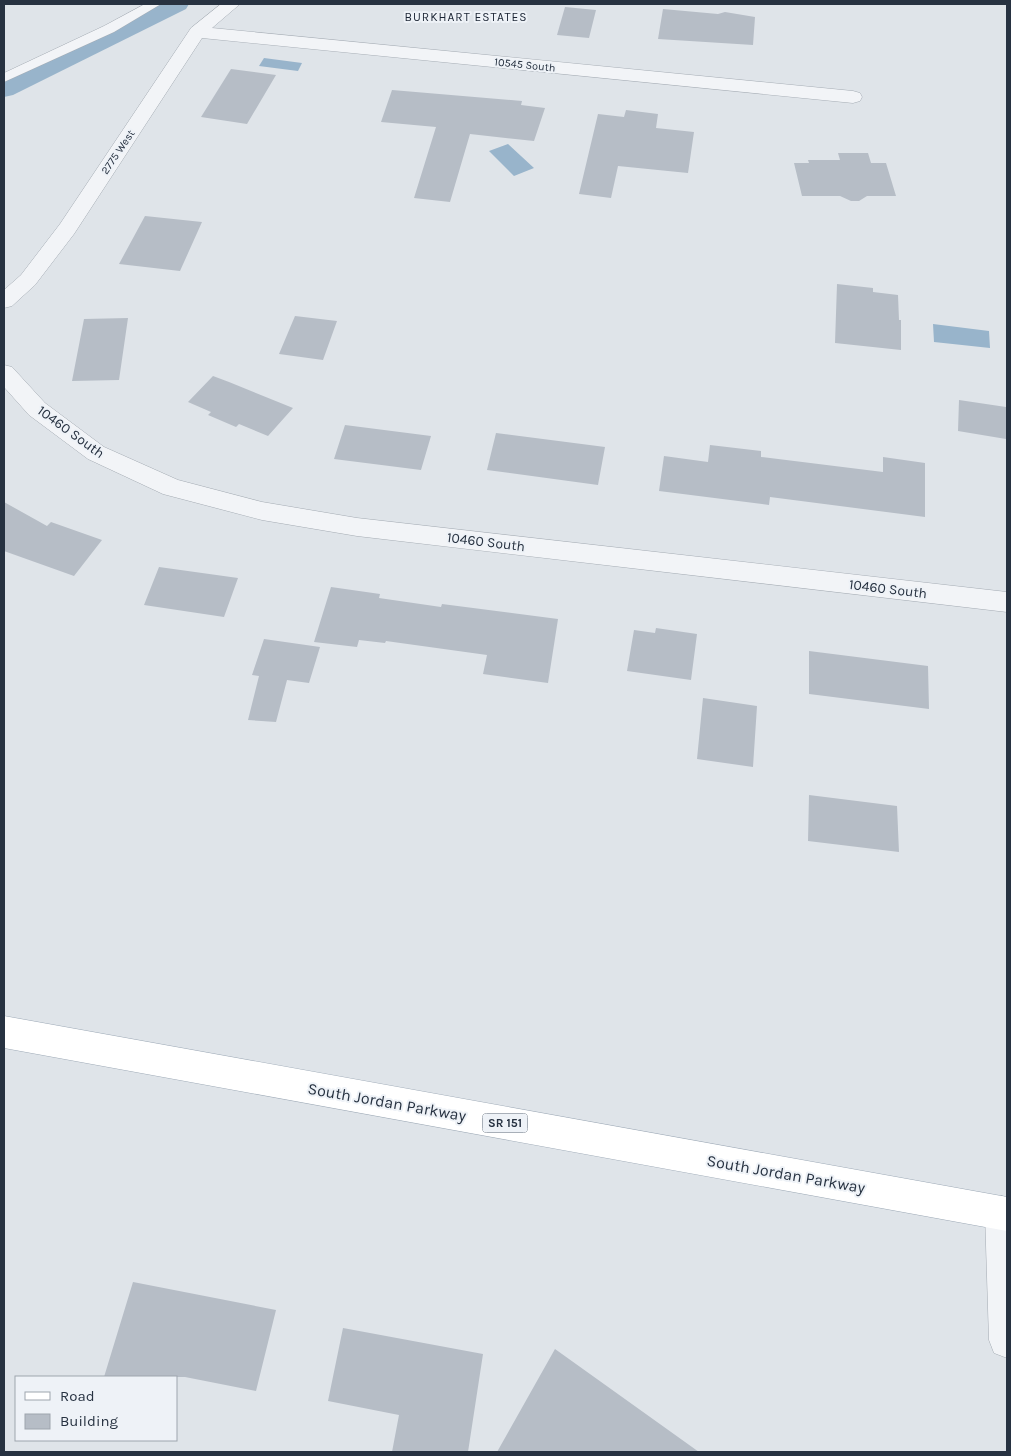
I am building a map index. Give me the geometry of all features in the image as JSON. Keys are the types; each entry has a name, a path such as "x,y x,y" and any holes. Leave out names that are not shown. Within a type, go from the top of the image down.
{"main road":[{"name":"South Jordan Parkway","path":"4,1032 1004,1214"}],"street":[{"name":"2775 West","path":"4,301 28,280 67,229 197,32 231,4"},
{"name":"10545 South","path":"197,32 853,97"},
{"name":"10460 South","path":"4,373 37,409 96,454 172,488 262,511 357,527 1007,602"},
{"path":"1004,1214 1007,1340"}],"lane":[{"path":"4,78 109,29 154,4"}],"water":[{"path":"264,58 302,63 298,71 259,66"},
{"path":"508,144 534,168 514,176 489,151"},
{"path":"933,324 989,331 990,348 934,342"}],"building":[{"path":"565,7 596,10 589,38 557,35"},
{"path":"663,9 718,14 725,12 755,17 753,45 658,39"},
{"path":"231,69 276,75 247,124 201,117"},
{"path":"392,90 522,101 521,105 545,108 534,141 470,134 450,202 414,198 436,127 381,122"},
{"path":"626,110 658,114 656,128 694,132 688,173 618,166 611,198 579,194 598,114 624,117"},
{"path":"838,153 868,153 871,163 886,163 896,196 867,196 859,201 851,201 840,196 802,196 794,163 809,163 808,160 840,160"},
{"path":"145,216 202,222 180,271 119,264"},
{"path":"837,284 873,288 873,292 898,295 899,320 901,320 901,350 835,343"},
{"path":"295,316 337,321 323,360 279,354"},
{"path":"128,318 119,380 72,381 84,319"},
{"path":"213,376 293,408 268,436 239,424 236,427 208,415 211,412 188,402"},
{"path":"959,400 1006,407 1006,439 958,431"},
{"path":"345,425 431,436 421,470 334,459"},
{"path":"496,433 605,447 598,485 487,470"},
{"path":"710,445 761,451 761,457 883,472 883,457 925,463 925,517 770,497 769,505 659,491 664,456 708,462"},
{"path":"4,502 47,526 51,522 102,540 74,576 4,551"},
{"path":"159,567 238,578 224,617 144,605"},
{"path":"331,587 380,594 379,598 441,607 442,604 558,619 548,683 483,674 487,655 386,641 385,643 359,640 357,647 314,642"},
{"path":"656,628 697,634 691,680 627,671 634,630 655,633"},
{"path":"264,639 320,647 309,683 287,680 276,722 248,720 259,676 252,675"},
{"path":"809,651 928,666 929,709 809,694"},
{"path":"703,698 757,706 753,767 697,759"},
{"path":"809,795 897,806 899,852 808,841"},
{"path":"133,1282 276,1310 256,1391 178,1376 104,1376"},
{"path":"343,1328 483,1354 468,1452 392,1452 399,1415 328,1401"},
{"path":"555,1349 699,1452 497,1452"}],"waterway":[{"path":"4,89 177,4"}],"district":[{"name":"BURKHART ESTATES","path":"466,17"}]}
